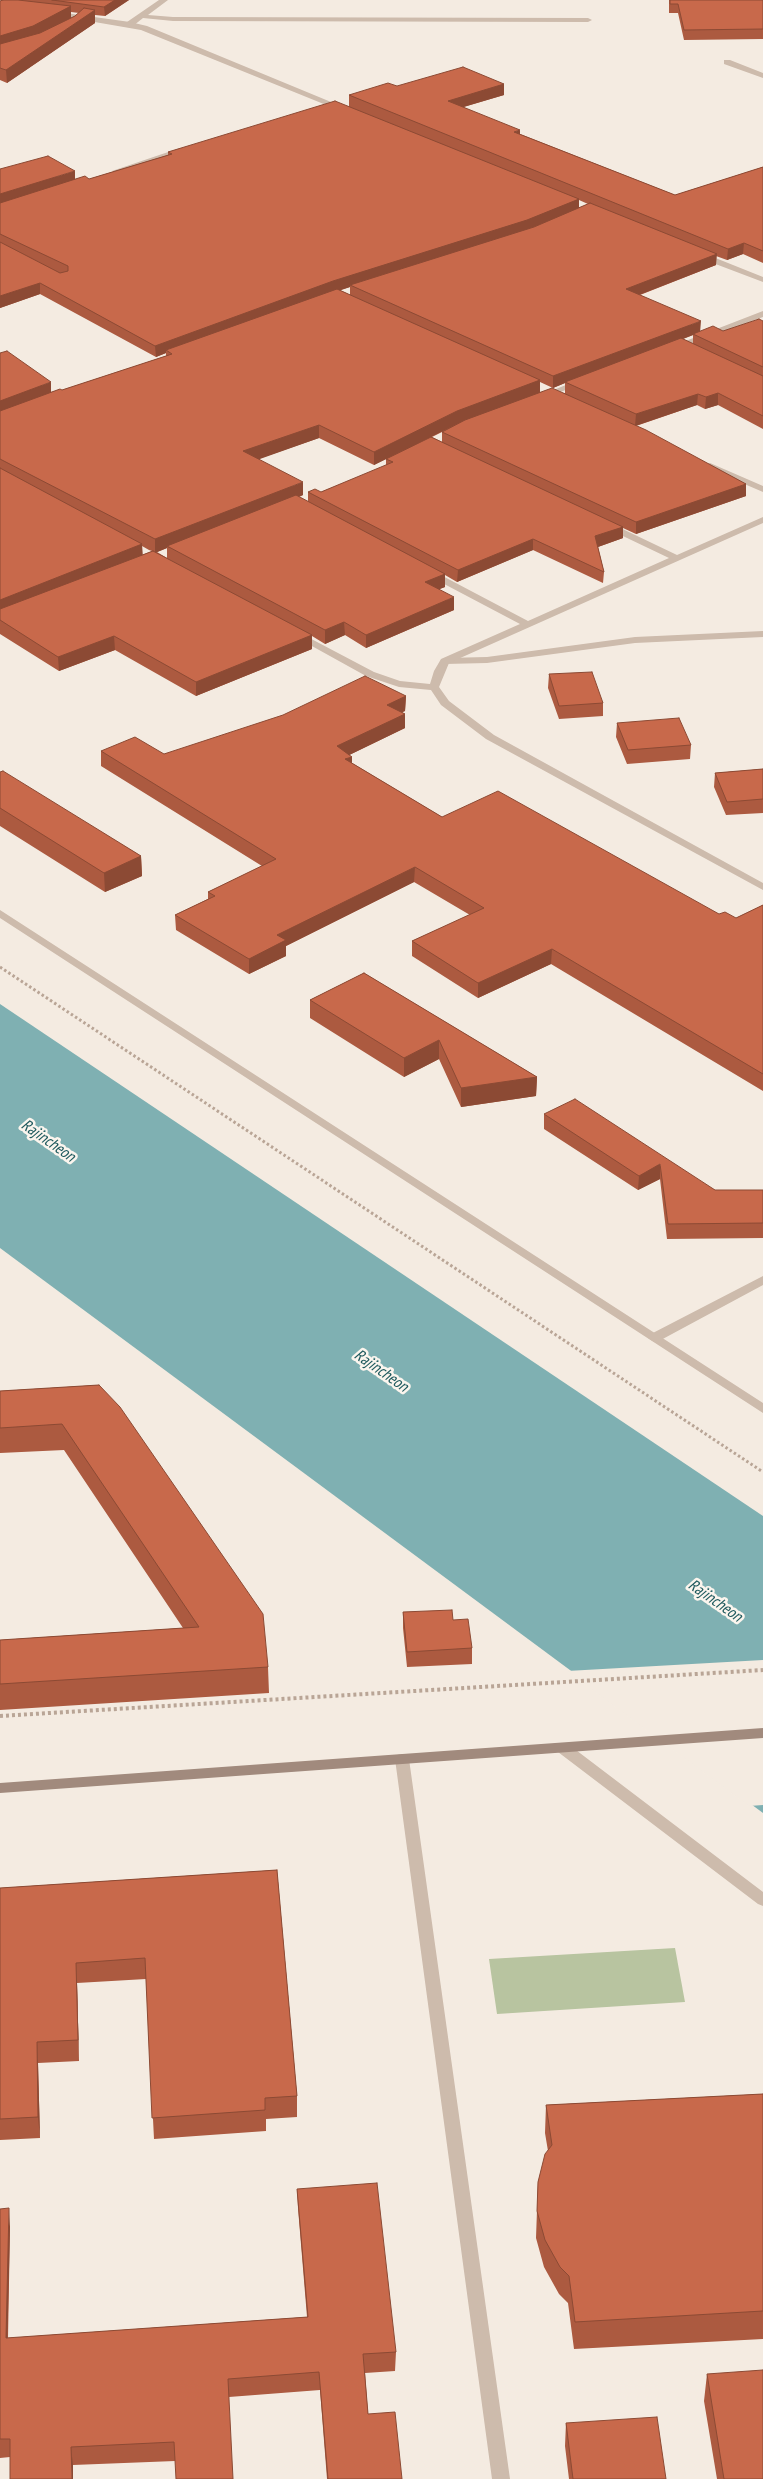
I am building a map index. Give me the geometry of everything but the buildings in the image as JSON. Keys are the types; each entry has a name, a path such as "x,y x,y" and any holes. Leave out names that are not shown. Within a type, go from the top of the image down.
{"main road":[{"path":"0,1788 763,1733"}],"street":[{"path":"130,24 164,0"},
{"path":"45,12 130,24 348,111"},
{"path":"72,25 82,16"},
{"path":"141,16 173,19 588,20"},
{"path":"727,62 763,76"},
{"path":"320,106 330,104"},
{"path":"106,174 190,148"},
{"path":"690,250 763,280"},
{"path":"663,352 684,347 763,314"},
{"path":"532,401 545,392 593,378"},
{"path":"545,392 565,401"},
{"path":"705,463 763,490"},
{"path":"434,687 444,661 763,520"},
{"path":"598,521 678,558"},
{"path":"420,568 527,624"},
{"path":"284,628 370,674 399,684 434,687"},
{"path":"444,661 486,660 635,640 763,634"},
{"path":"434,687 445,703 490,737 763,887"},
{"path":"0,913 763,1409"},
{"path":"654,1338 763,1280"},
{"path":"563,1748 763,1900"},
{"path":"402,1759 500,2479"}],"path":[{"path":"0,967 763,1472"},
{"path":"0,1716 763,1670"}],"green space":[{"path":"675,1948 685,2002 497,2014 489,1959"}],"water":[{"name":"Rajincheon","path":"0,1004 763,1516 763,1813 0,1248"}],"pier":[{"path":"763,1660 763,1805 749,1806 567,1671"}]}
